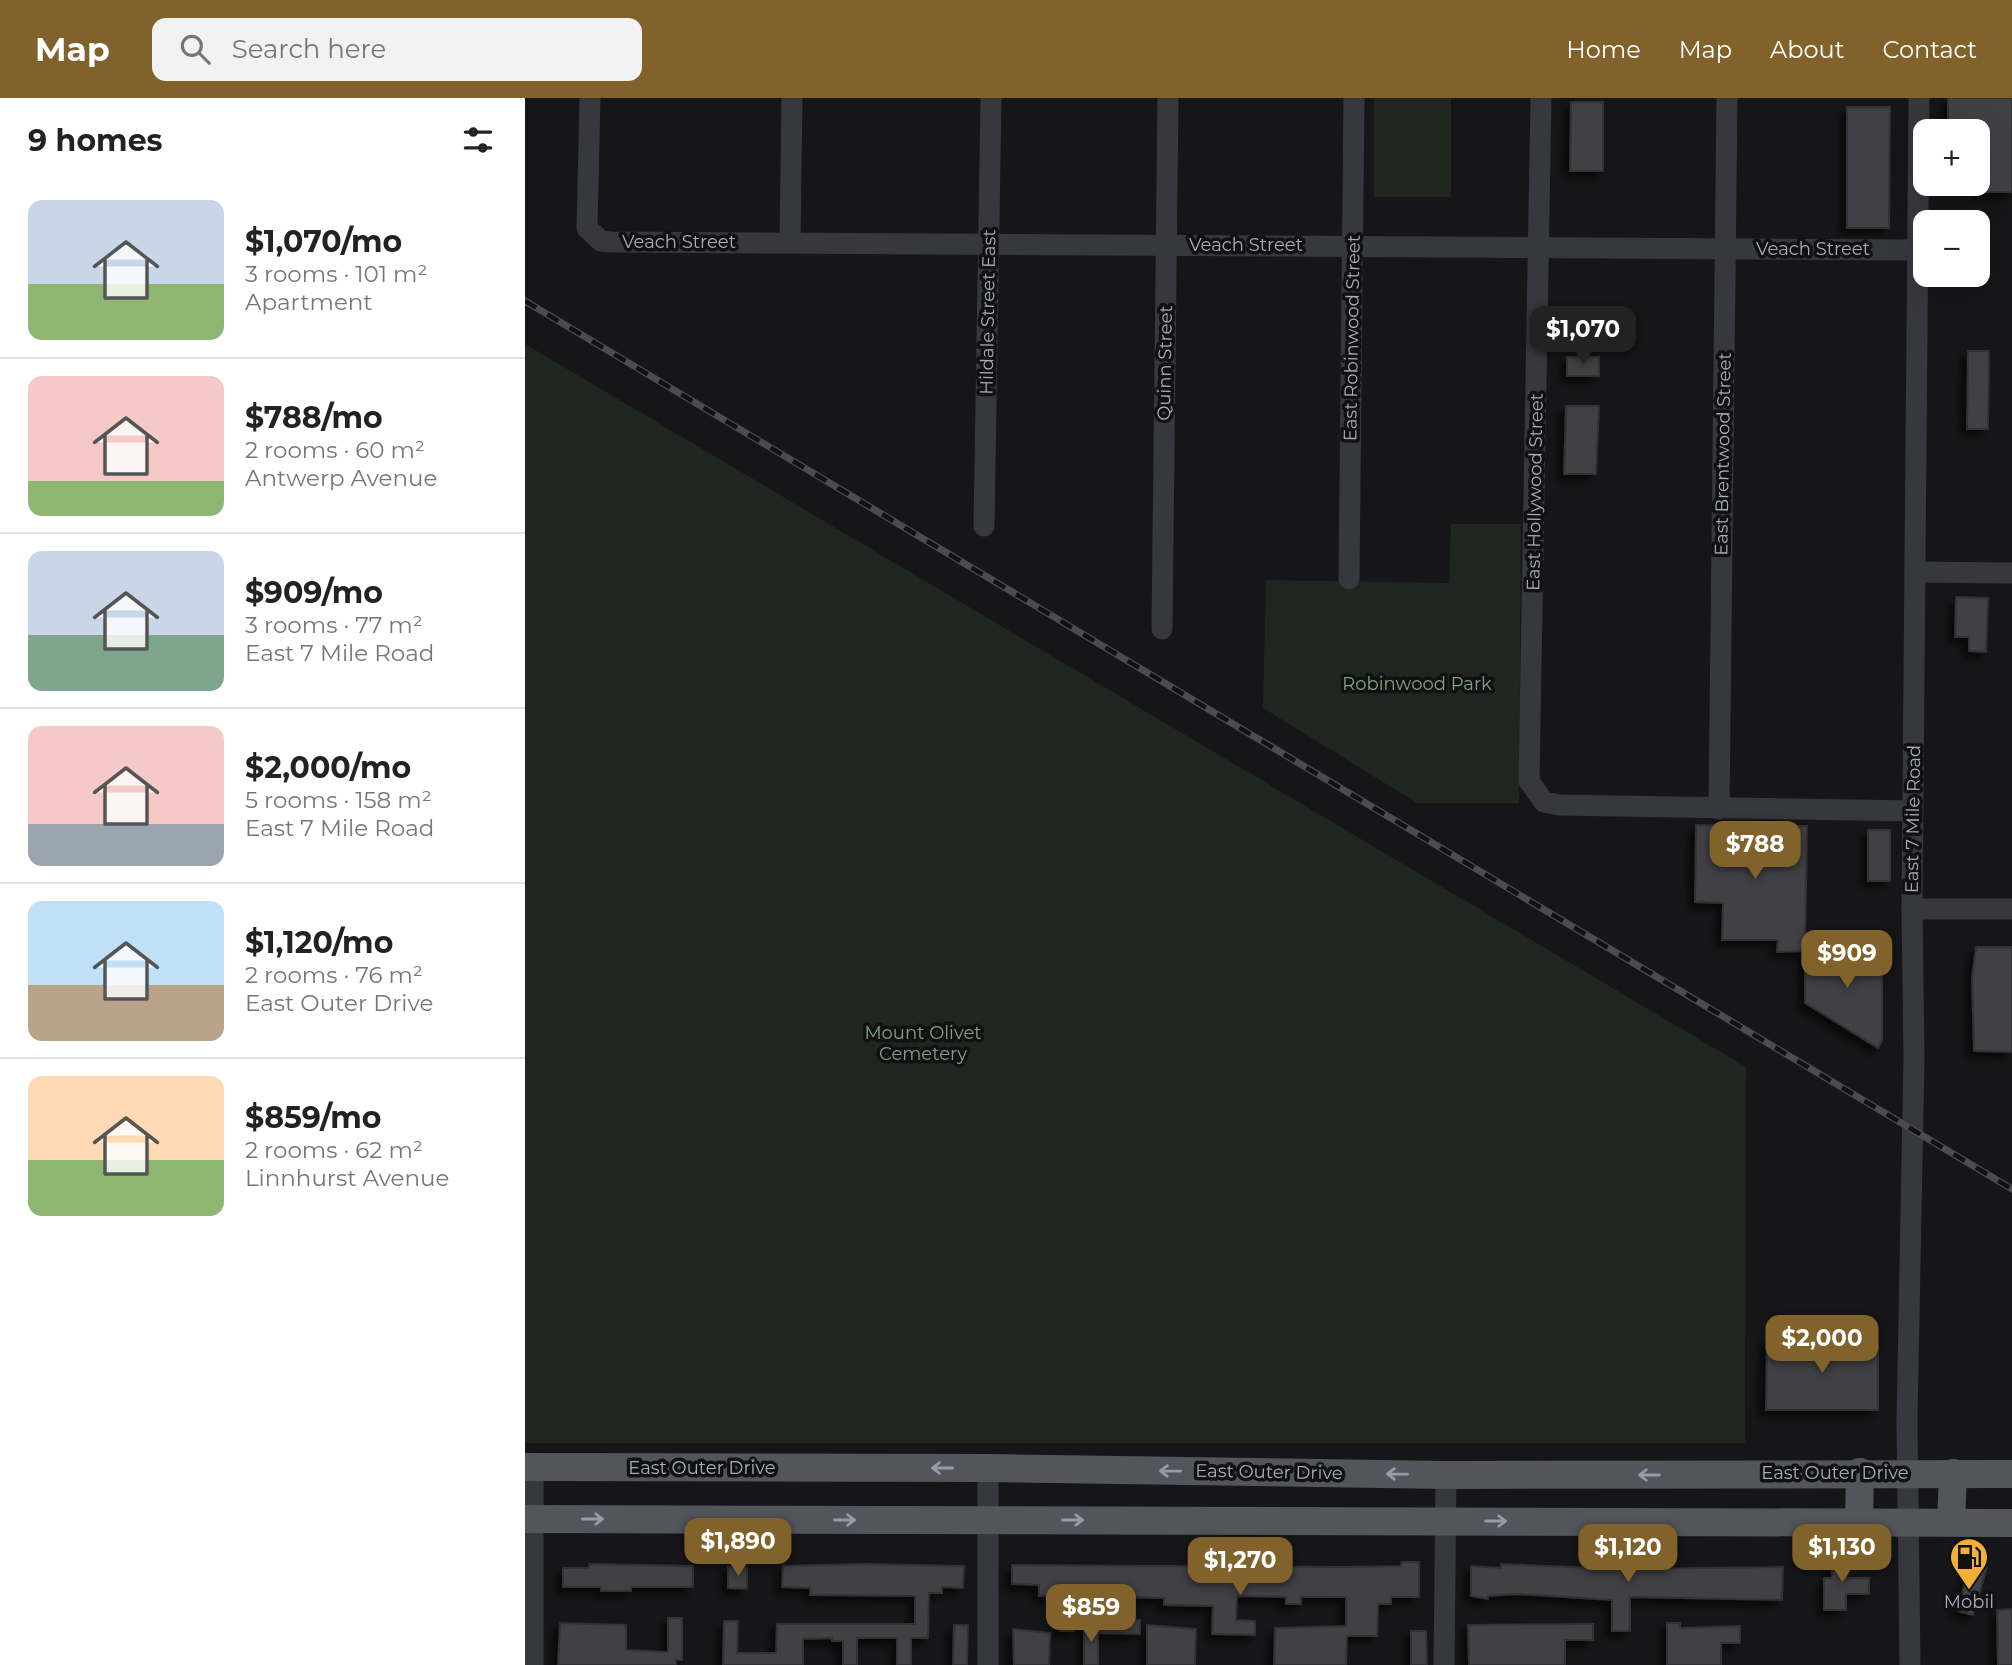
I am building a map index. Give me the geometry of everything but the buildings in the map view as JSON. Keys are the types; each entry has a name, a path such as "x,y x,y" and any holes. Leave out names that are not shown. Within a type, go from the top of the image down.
{"main road":[{"name":"East Outer Drive","path":"529,1467 988,1468 1446,1475 1860,1472 2012,1474"},
{"path":"1859,1521 1860,1472"},
{"path":"1695,1521 1691,1502 1697,1489 1776,1486 1815,1473"},
{"path":"1951,1522 1953,1473"},
{"path":"529,1519 2010,1521"}],"street":[{"name":"Veach Street","path":"590,98 587,228 595,237 611,242 1913,250"},
{"path":"790,242 792,98"},
{"name":"Hildale Street East","path":"985,526 991,98"},
{"name":"Quinn Street","path":"1162,629 1168,98"},
{"name":"East Robinwood Street","path":"1349,579 1354,98"},
{"name":"East Hollywood Street","path":"1541,98 1529,781 1550,804 1719,809"},
{"name":"East Brentwood Street","path":"1719,809 1727,98"},
{"name":"East 7 Mile Road","path":"1918,210 1919,98"},
{"name":"East 7 Mile Road","path":"1910,1665 1908,1473 1914,1058 1912,909 1918,287"},
{"path":"1915,572 2012,573"},
{"path":"1719,809 1913,811"},
{"path":"1912,909 2012,909"},
{"path":"529,1467 533,1665"},
{"path":"988,1468 988,1665"},
{"path":"1444,1665 1446,1475"}],"green space":[{"path":"1374,98 1451,98 1451,197 1374,197"},
{"name":"Mount Olivet Cemetery","path":"525,344 1746,1067 1745,1443 525,1443"},
{"name":"Robinwood Park","path":"1451,524 1521,524 1519,803 1417,803 1263,708 1266,580 1449,583"}],"railway":[{"path":"525,301 2012,1189"}],"place":[{"name":"Mobil","path":"1969,1591"}]}
